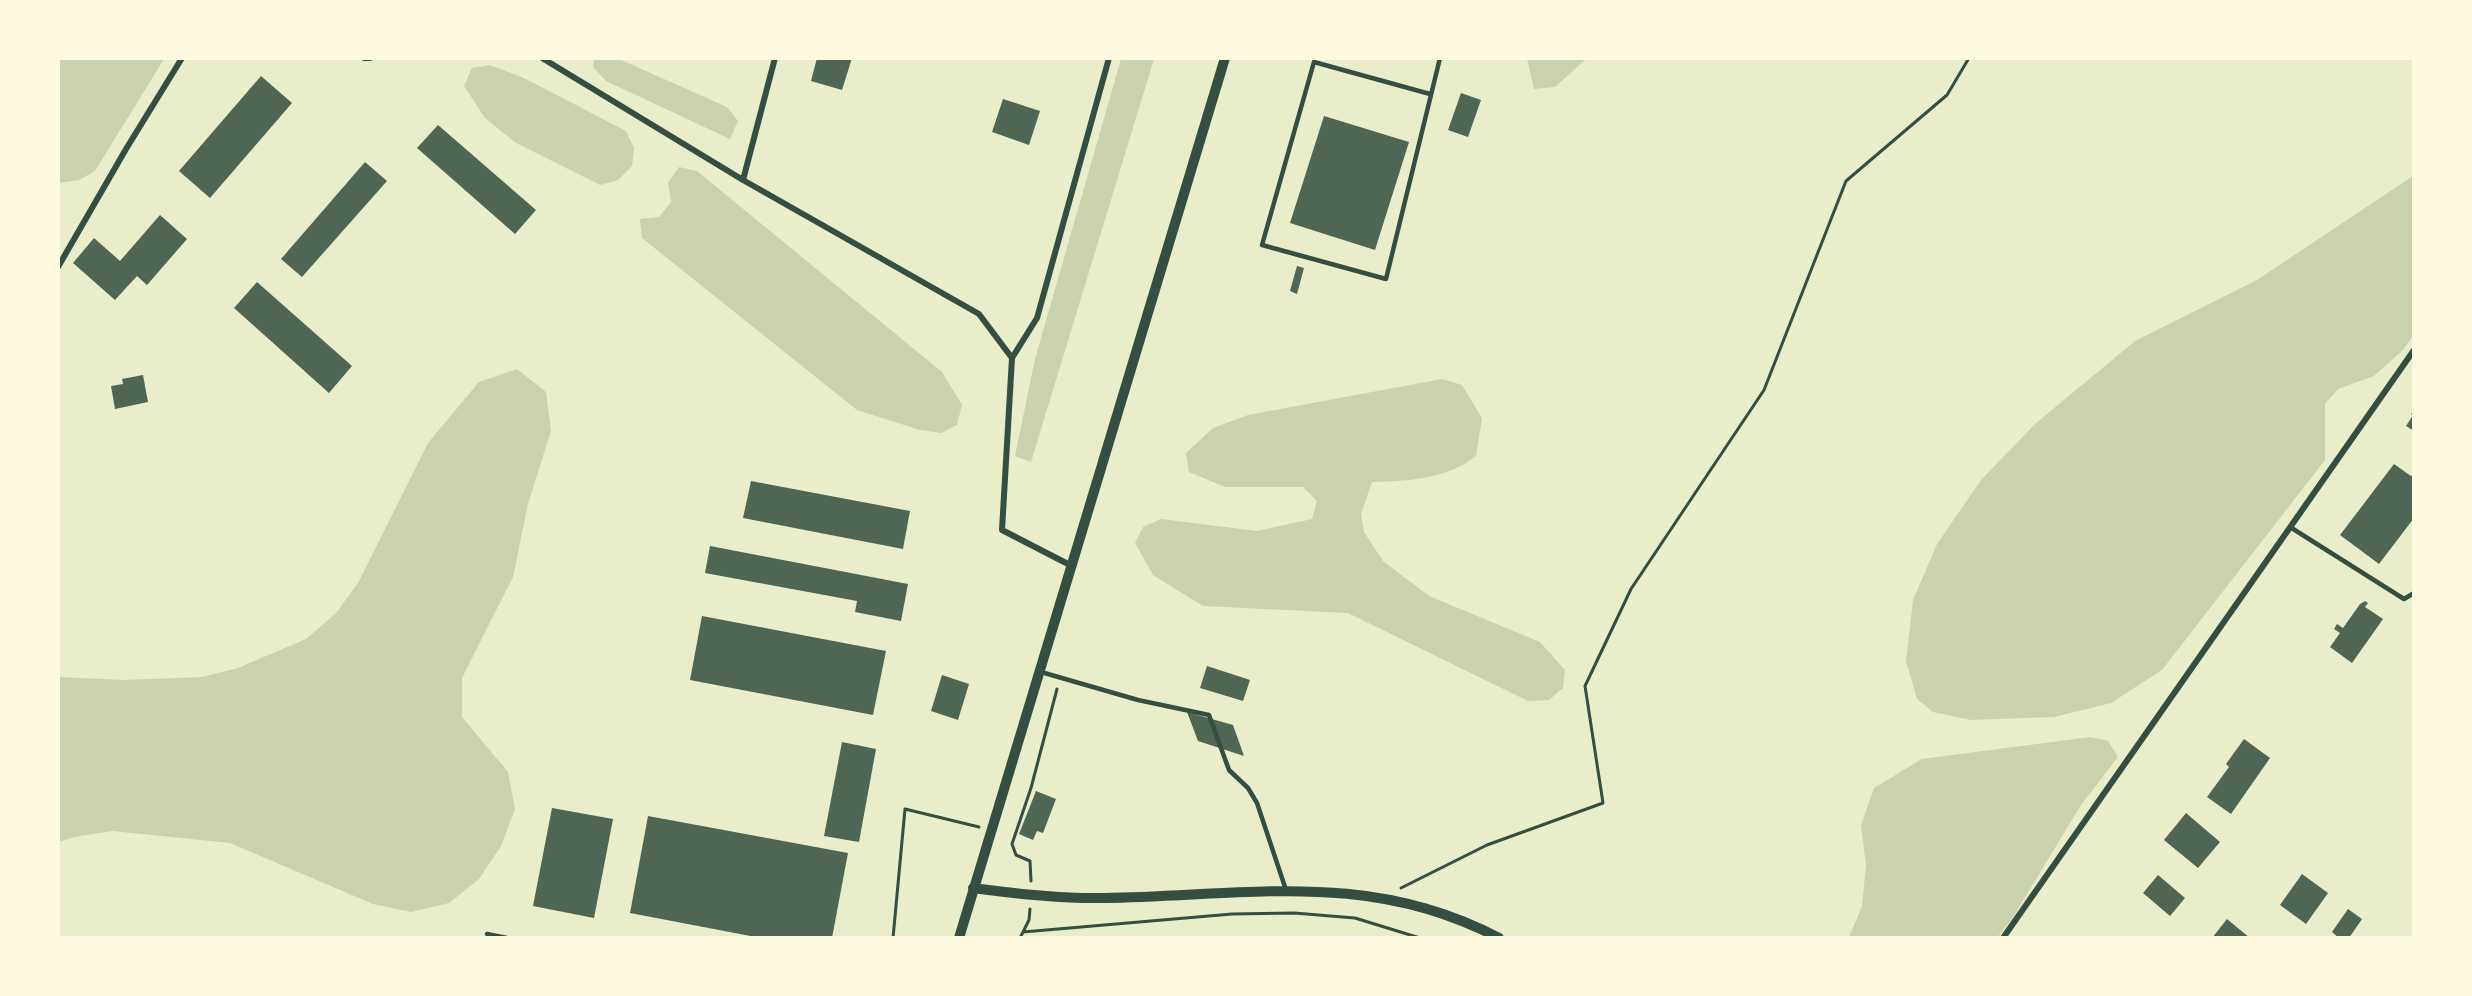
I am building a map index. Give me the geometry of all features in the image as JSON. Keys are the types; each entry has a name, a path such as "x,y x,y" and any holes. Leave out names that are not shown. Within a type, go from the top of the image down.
{"street":[{"path":"58,267 182,58"},
{"path":"364,58 370,58"},
{"path":"542,58 743,180 979,314 1012,358"},
{"path":"743,180 775,58"},
{"path":"1070,565 1002,530 1012,358 1037,318 1109,58"},
{"path":"959,938 1225,58"},
{"path":"2003,938 2414,351"},
{"path":"973,888 1031,895 1104,898 1286,890 1337,891 1383,897 1466,922 1499,938"}],"lane":[{"path":"1430,94 1314,62 1262,245 1386,279 1440,58"},
{"path":"2290,527 2404,599 2414,593"},
{"path":"1039,671 1138,700 1209,715 1229,770 1248,788 1257,803 1286,890"},
{"path":"487,934 507,938"}],"path":[{"path":"1383,897 1487,845 1603,803 1585,686 1631,589 1764,390 1846,181 1947,95 1969,58"},
{"path":"1020,938 1029,920 1030,861 1016,855 1012,844 1031,788 1061,678"},
{"path":"892,938 905,809 1014,837"},
{"path":"1023,932 1232,914 1294,913 1355,918 1420,938"}],"green space":[{"path":"58,59 164,59 95,171 79,180 59,183"},
{"path":"594,59 619,59 727,107 738,121 730,139 606,81 593,67"},
{"path":"1121,59 1154,59 1031,462 1015,456 1035,359"},
{"path":"1527,59 1586,59 1555,87 1534,89"},
{"path":"490,65 524,78 626,131 634,148 632,166 618,180 600,185 516,143 485,118 464,86 472,68"},
{"path":"679,167 697,171 942,372 962,405 957,425 941,433 920,430 857,410 642,238 640,219 659,217 671,202 668,183"},
{"path":"2413,176 2413,336 2403,350 2374,376 2338,389 2325,404 2325,460 2162,670 2111,703 2054,717 1971,720 1933,712 1917,699 1906,661 1913,600 1937,544 1981,480 2035,424 2135,341 2257,280"},
{"path":"517,369 546,392 551,431 528,504 513,577 462,678 462,717 508,772 515,809 501,846 479,879 449,903 411,912 373,904 230,843 112,831 74,837 59,842 59,677 124,680 202,677 238,668 306,639 336,613 358,583 428,443 479,382"},
{"path":"1442,379 1462,385 1482,418 1476,456 1453,470 1440,474 1400,481 1372,482 1361,514 1364,532 1383,561 1429,596 1540,642 1565,670 1563,688 1549,700 1528,701 1348,613 1203,606 1153,575 1135,543 1143,527 1161,519 1257,531 1312,519 1317,501 1303,487 1225,487 1189,472 1186,453 1213,428 1248,415"},
{"path":"2090,737 2108,741 2118,757 2081,805 2013,917 1998,937 1849,937 1862,906 1866,865 1861,825 1874,788 1922,759"}],"building":[{"path":"817,58 852,58 842,90 811,81"},
{"path":"261,76 292,103 210,198 179,171"},
{"path":"1461,93 1481,100 1468,137 1448,130"},
{"path":"1003,99 1040,111 1029,145 992,132"},
{"path":"1324,116 1409,142 1375,250 1290,223"},
{"path":"438,125 536,210 515,234 417,148"},
{"path":"365,162 387,181 302,277 281,259"},
{"path":"160,215 187,239 147,285 137,276 115,300 73,263 94,238 120,261"},
{"path":"1297,266 1304,268 1297,294 1290,291"},
{"path":"257,282 352,366 329,393 234,308"},
{"path":"143,375 148,402 115,409 111,386 123,384 122,379"},
{"path":"2414,410 2414,431 2406,426"},
{"path":"2394,464 2411,476 2414,473 2414,518 2379,564 2340,535"},
{"path":"751,481 910,511 903,549 743,518"},
{"path":"710,546 908,584 901,621 855,612 857,601 705,573"},
{"path":"2365,601 2368,603 2365,607 2383,619 2352,663 2330,647 2340,633 2334,629 2337,624 2343,628 2360,604"},
{"path":"702,616 886,651 873,715 690,680"},
{"path":"1207,666 1250,680 1243,701 1200,688"},
{"path":"942,675 969,684 958,720 931,711"},
{"path":"1187,712 1233,725 1244,756 1198,741"},
{"path":"2244,739 2270,758 2231,814 2207,797 2229,767 2226,764"},
{"path":"842,742 876,749 859,842 824,836"},
{"path":"1036,791 1056,799 1043,833 1037,831 1033,840 1019,834"},
{"path":"552,808 613,819 594,918 533,906"},
{"path":"2186,813 2220,842 2198,868 2164,840"},
{"path":"648,816 848,853 832,938 761,938 630,913"},
{"path":"2302,874 2328,893 2306,924 2280,905"},
{"path":"2158,875 2185,898 2170,916 2143,893"},
{"path":"2348,909 2362,919 2349,938 2339,938 2332,932"},
{"path":"2227,919 2250,938 2212,938"}]}
